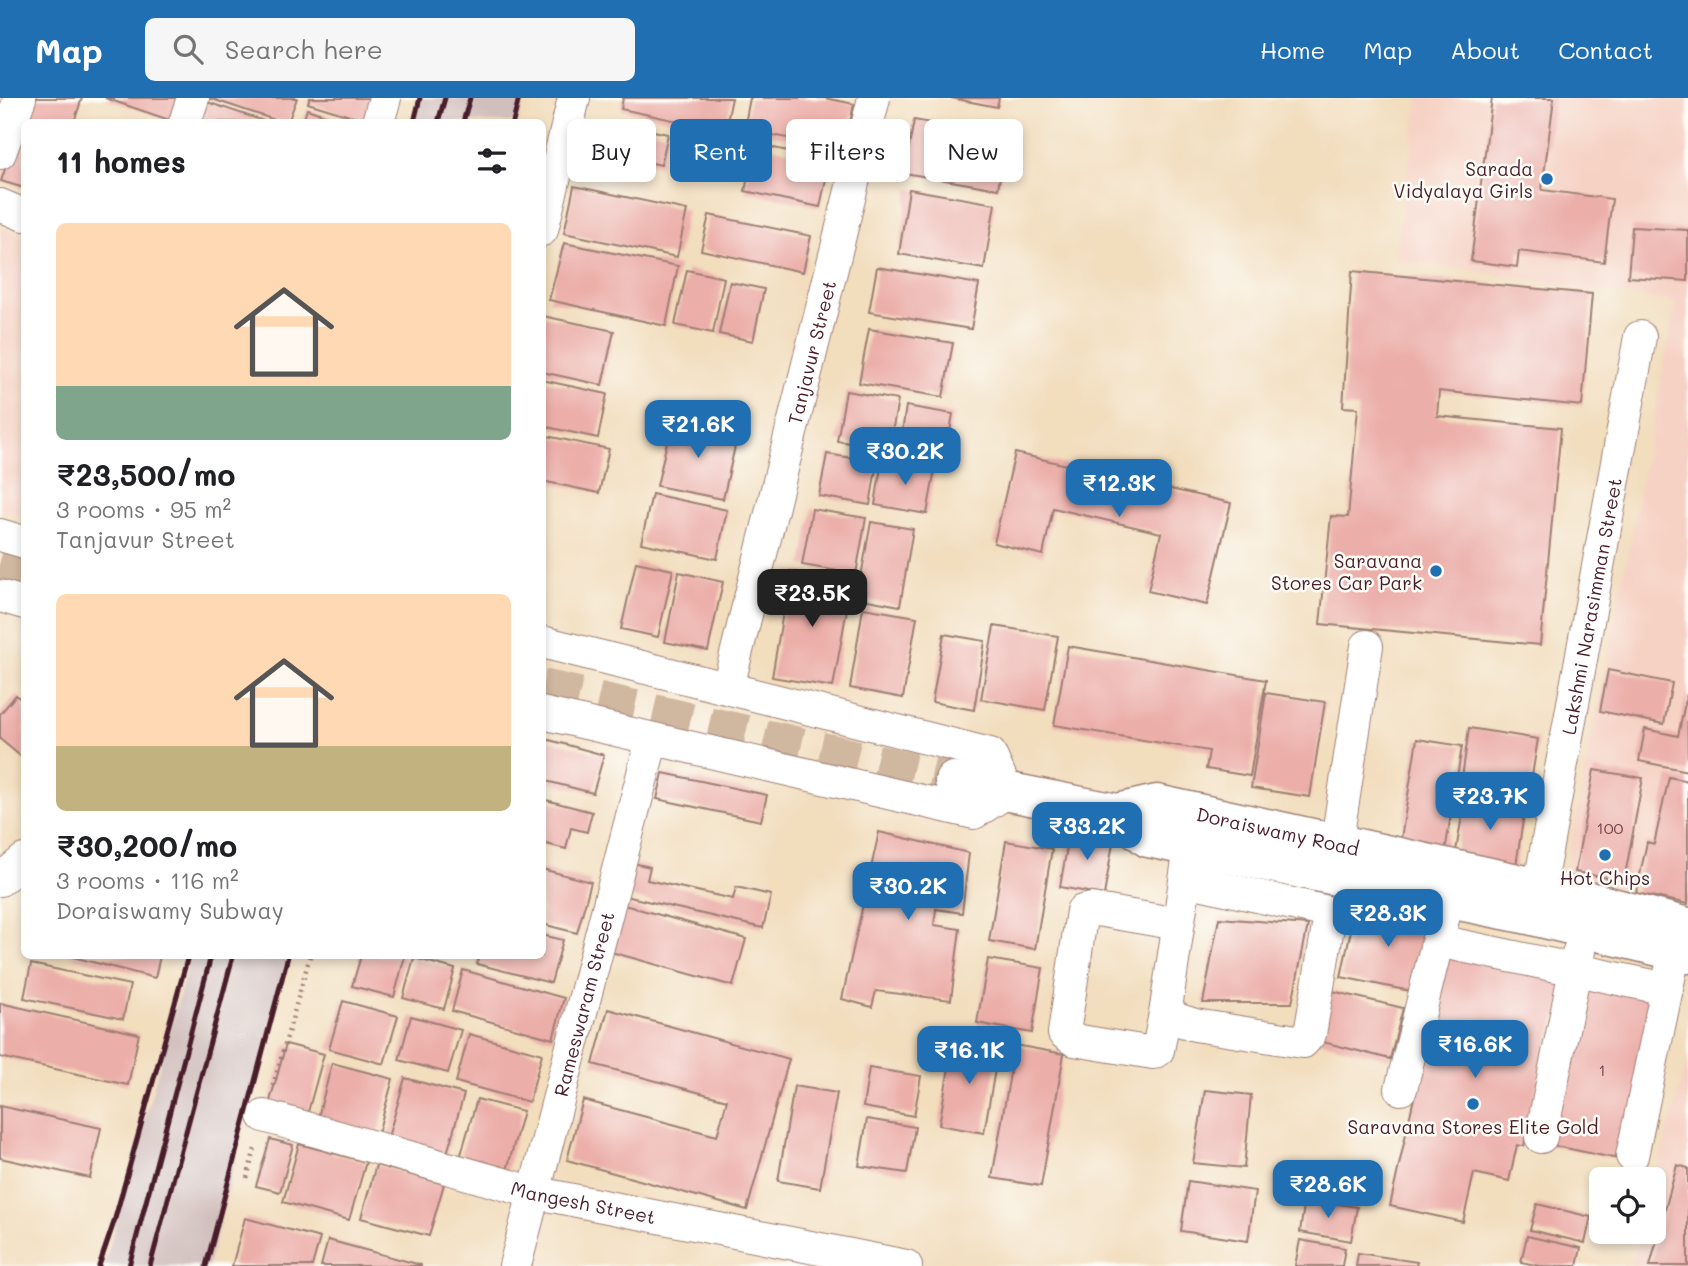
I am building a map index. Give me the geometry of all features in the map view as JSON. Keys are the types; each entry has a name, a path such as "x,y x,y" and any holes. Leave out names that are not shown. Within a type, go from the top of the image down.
{"main road":[{"path":"954,781 1117,813"},
{"name":"Doraiswamy Road","path":"1117,813 1157,804 1339,845 1684,944"},
{"name":"Doraiswamy Road","path":"1117,813 1147,838 1187,863 1448,899 1537,902 1583,929 1684,944"}],"street":[{"path":"0,153 20,98"},
{"path":"186,119 193,98"},
{"path":"379,119 385,98"},
{"path":"546,214 575,98"},
{"name":"Tanjavur Street","path":"728,687 874,98"},
{"path":"0,205 21,214"},
{"name":"Lakshmi Narasimman Street","path":"1537,902 1640,337"},
{"path":"0,535 21,541"},
{"path":"0,596 21,602"},
{"path":"546,643 990,754 1007,792 974,813 546,714"},
{"path":"1339,845 1338,834 1367,646"},
{"name":"Rameswaram Street","path":"514,1266 652,740"},
{"path":"0,880 21,862"},
{"path":"1166,1008 1176,1019 1195,1025 1303,1042 1310,1034 1330,915 1187,863 1166,1008 1158,1050 1153,1053 1074,1040 1064,1033 1082,911 1091,909 1178,924"},
{"path":"1401,1089 1448,899"},
{"path":"1541,1137 1583,929"},
{"path":"1438,941 1667,989"},
{"path":"1632,1157 1667,989 1684,944"},
{"name":"Mangesh Street","path":"264,1116 532,1192 906,1266"}],"path":[{"path":"247,1178 309,959"}],"shaded area":[{"path":"420,98 525,98 519,119 415,119"},
{"path":"1419,98 1688,98 1688,902 1565,875 1676,303 1394,259"},
{"path":"0,228 21,235 21,515 0,508"},
{"path":"189,959 287,959 208,1266 104,1266"},
{"path":"1688,1055 1688,1266 1631,1266 1637,1244 1666,1244 1666,1167 1658,1167"}],"building":[{"path":"29,98 82,98 75,119 22,119"},
{"path":"105,98 183,98 176,119 166,119"},
{"path":"209,98 297,98 289,119 272,119"},
{"path":"310,98 383,98 371,119 359,119 308,103"},
{"path":"623,98 732,98 728,119 670,119 621,109"},
{"path":"750,98 825,98 854,104 851,119 786,119 786,138 772,135 772,119 746,119"},
{"path":"951,98 999,98 997,107"},
{"path":"1492,98 1554,98 1542,190 1612,199 1604,262 1519,251 1517,267 1471,261"},
{"path":"207,102 258,119 201,119"},
{"path":"307,109 336,119 304,119"},
{"path":"914,120 924,122 924,176 910,174 910,141"},
{"path":"21,122 21,187 1,181"},
{"path":"656,132 668,134 661,165 656,164"},
{"path":"772,148 786,151 786,182 825,182 820,207 745,191 747,182 772,182"},
{"path":"957,182 999,182 998,189"},
{"path":"574,186 687,210 677,257 564,233"},
{"path":"909,189 995,204 984,269 899,254"},
{"path":"709,215 811,236 803,272 701,250"},
{"path":"1632,227 1688,230 1688,281 1628,277"},
{"path":"564,243 678,266 666,326 549,300"},
{"path":"877,267 979,284 971,329 869,312"},
{"path":"687,270 724,278 713,333 675,325"},
{"name":"Saravana Stores Car Park","path":"1352,271 1592,294 1582,406 1439,391 1437,416 1561,428 1540,645 1320,624 1331,516 1348,517 1358,408 1343,407"},
{"path":"730,282 764,289 753,341 719,334"},
{"path":"546,317 614,331 602,385 546,373"},
{"path":"869,329 953,343 943,397 859,383"},
{"path":"546,381 607,394 598,438 546,427"},
{"path":"846,391 898,400 889,449 837,441"},
{"path":"906,406 953,414 945,460 899,452"},
{"path":"672,420 738,433 723,499 657,486"},
{"path":"546,436 609,449 599,493 546,482"},
{"path":"1015,453 1231,503 1207,605 1148,591 1161,533 1053,508 1043,555 994,543"},
{"path":"827,454 877,462 870,505 819,496"},
{"path":"882,459 935,469 927,514 875,505"},
{"path":"652,494 727,510 717,559 641,543"},
{"path":"812,509 866,518 856,574 802,565"},
{"path":"871,522 913,529 900,606 857,598"},
{"path":"636,562 673,570 658,637 621,629"},
{"path":"790,571 852,581 833,687 772,677"},
{"path":"679,572 723,582 708,651 665,642"},
{"path":"863,608 917,617 903,698 850,688"},
{"path":"994,626 1058,636 1045,710 981,699"},
{"path":"944,634 985,641 974,710 932,702"},
{"path":"1068,646 1266,680 1250,776 1206,769 1209,751 1054,725"},
{"path":"1608,670 1672,683 1664,724 1600,711"},
{"path":"1266,693 1325,702 1310,797 1251,788"},
{"path":"1687,694 1688,771 1639,761 1645,729 1678,736"},
{"path":"16,695 21,699 21,756 0,739 0,714"},
{"path":"1469,728 1538,739 1530,788 1462,778"},
{"path":"546,739 604,755 593,793 546,781"},
{"path":"1417,739 1462,746 1445,852 1400,845"},
{"path":"1594,770 1643,778 1624,881 1575,872"},
{"path":"663,773 767,795 761,821 657,799"},
{"path":"1669,777 1688,781 1688,904 1636,893 1647,842 1654,844"},
{"path":"1466,792 1526,801 1515,872 1454,863"},
{"path":"546,800 592,812 587,832 571,828 566,849 546,844"},
{"path":"1070,830 1114,837 1104,895 1060,887"},
{"path":"879,832 969,853 962,913 936,909 934,925 960,929 951,1000 876,991 872,1007 842,999"},
{"path":"1006,841 1052,849 1035,949 989,941"},
{"path":"633,863 650,867 647,880 733,899 736,887 771,895 763,928 625,896"},
{"path":"546,870 591,882 577,933 546,925"},
{"path":"624,905 746,939 733,986 611,952"},
{"path":"1356,906 1436,922 1420,993 1341,977"},
{"path":"1219,918 1308,925 1292,1003 1203,1003"},
{"path":"546,936 563,940 551,983 477,964 478,959 546,959"},
{"name":"Saravana Stores Elite Gold","path":"1439,948 1569,976 1542,1061 1524,1146 1517,1145 1509,1181 1474,1173 1463,1222 1390,1206 1435,1003"},
{"path":"81,959 159,959 155,978"},
{"path":"360,959 404,959 394,997 352,986"},
{"path":"414,959 455,969 444,1009 403,998"},
{"path":"988,959 1043,968 1032,1033 977,1023"},
{"path":"31,964 130,985 123,1019 24,998"},
{"path":"463,970 564,998 553,1039 452,1011"},
{"path":"1576,977 1663,995 1628,1161 1541,1143"},
{"path":"1328,990 1403,1008 1390,1059 1315,1040"},
{"path":"343,1001 398,1016 384,1064 329,1049"},
{"path":"0,1003 139,1034 128,1085 0,1057"},
{"path":"608,1009 789,1059 747,1210 567,1160 583,1100 717,1136 727,1100 593,1064"},
{"path":"411,1016 461,1030 448,1073 399,1060"},
{"path":"469,1034 542,1054 529,1102 456,1082"},
{"path":"954,1038 999,1046 984,1133 939,1125"},
{"path":"286,1044 324,1054 308,1112 270,1101"},
{"path":"1015,1045 1064,1054 1041,1186 992,1178"},
{"path":"332,1063 393,1079 377,1137 317,1121"},
{"path":"869,1068 921,1076 914,1116 863,1107"},
{"path":"405,1078 464,1094 446,1157 387,1141"},
{"path":"794,1086 837,1093 820,1188 778,1181"},
{"path":"1205,1090 1251,1095 1244,1168 1193,1163"},
{"path":"477,1099 523,1111 507,1170 460,1158"},
{"path":"0,1106 101,1128 90,1178 0,1158"},
{"path":"867,1119 915,1127 907,1173 859,1166"},
{"path":"270,1139 293,1145 280,1192 256,1186"},
{"path":"299,1144 366,1162 349,1220 283,1202"},
{"path":"376,1165 444,1184 429,1236 361,1218"},
{"path":"1677,1165 1688,1168 1688,1266 1650,1266 1656,1244 1666,1244 1666,1206"},
{"path":"1188,1181 1255,1191 1248,1241 1181,1231"},
{"path":"1305,1199 1357,1207 1351,1241 1300,1232"},
{"path":"1537,1204 1589,1217 1585,1243 1530,1230"},
{"path":"245,1218 320,1238 312,1266 232,1266"},
{"path":"1527,1236 1581,1248 1577,1266 1540,1266 1521,1262"},
{"path":"328,1240 421,1265 421,1266 321,1266"},
{"path":"1300,1240 1345,1248 1342,1266 1295,1266"},
{"path":"1358,1253 1417,1262 1416,1266 1356,1266"}],"tunnel":[{"path":"0,561 21,567"},
{"path":"546,689 954,781"}],"railway":[{"path":"415,119 420,98"},
{"path":"439,119 445,98"},
{"path":"464,119 470,98"},
{"path":"514,119 519,98"},
{"path":"99,1266 114,1222 187,959"},
{"path":"129,1266 210,959"},
{"path":"150,1266 232,959"},
{"path":"206,1266 287,959"}],"place":[{"name":"Sarada Vidyalaya Girls","path":"1547,179"},
{"name":"Saravana Stores Car Park","path":"1436,571"},
{"name":"Hot Chips","path":"1605,855"},
{"name":"Saravana Stores Elite Gold","path":"1473,1104"}]}
